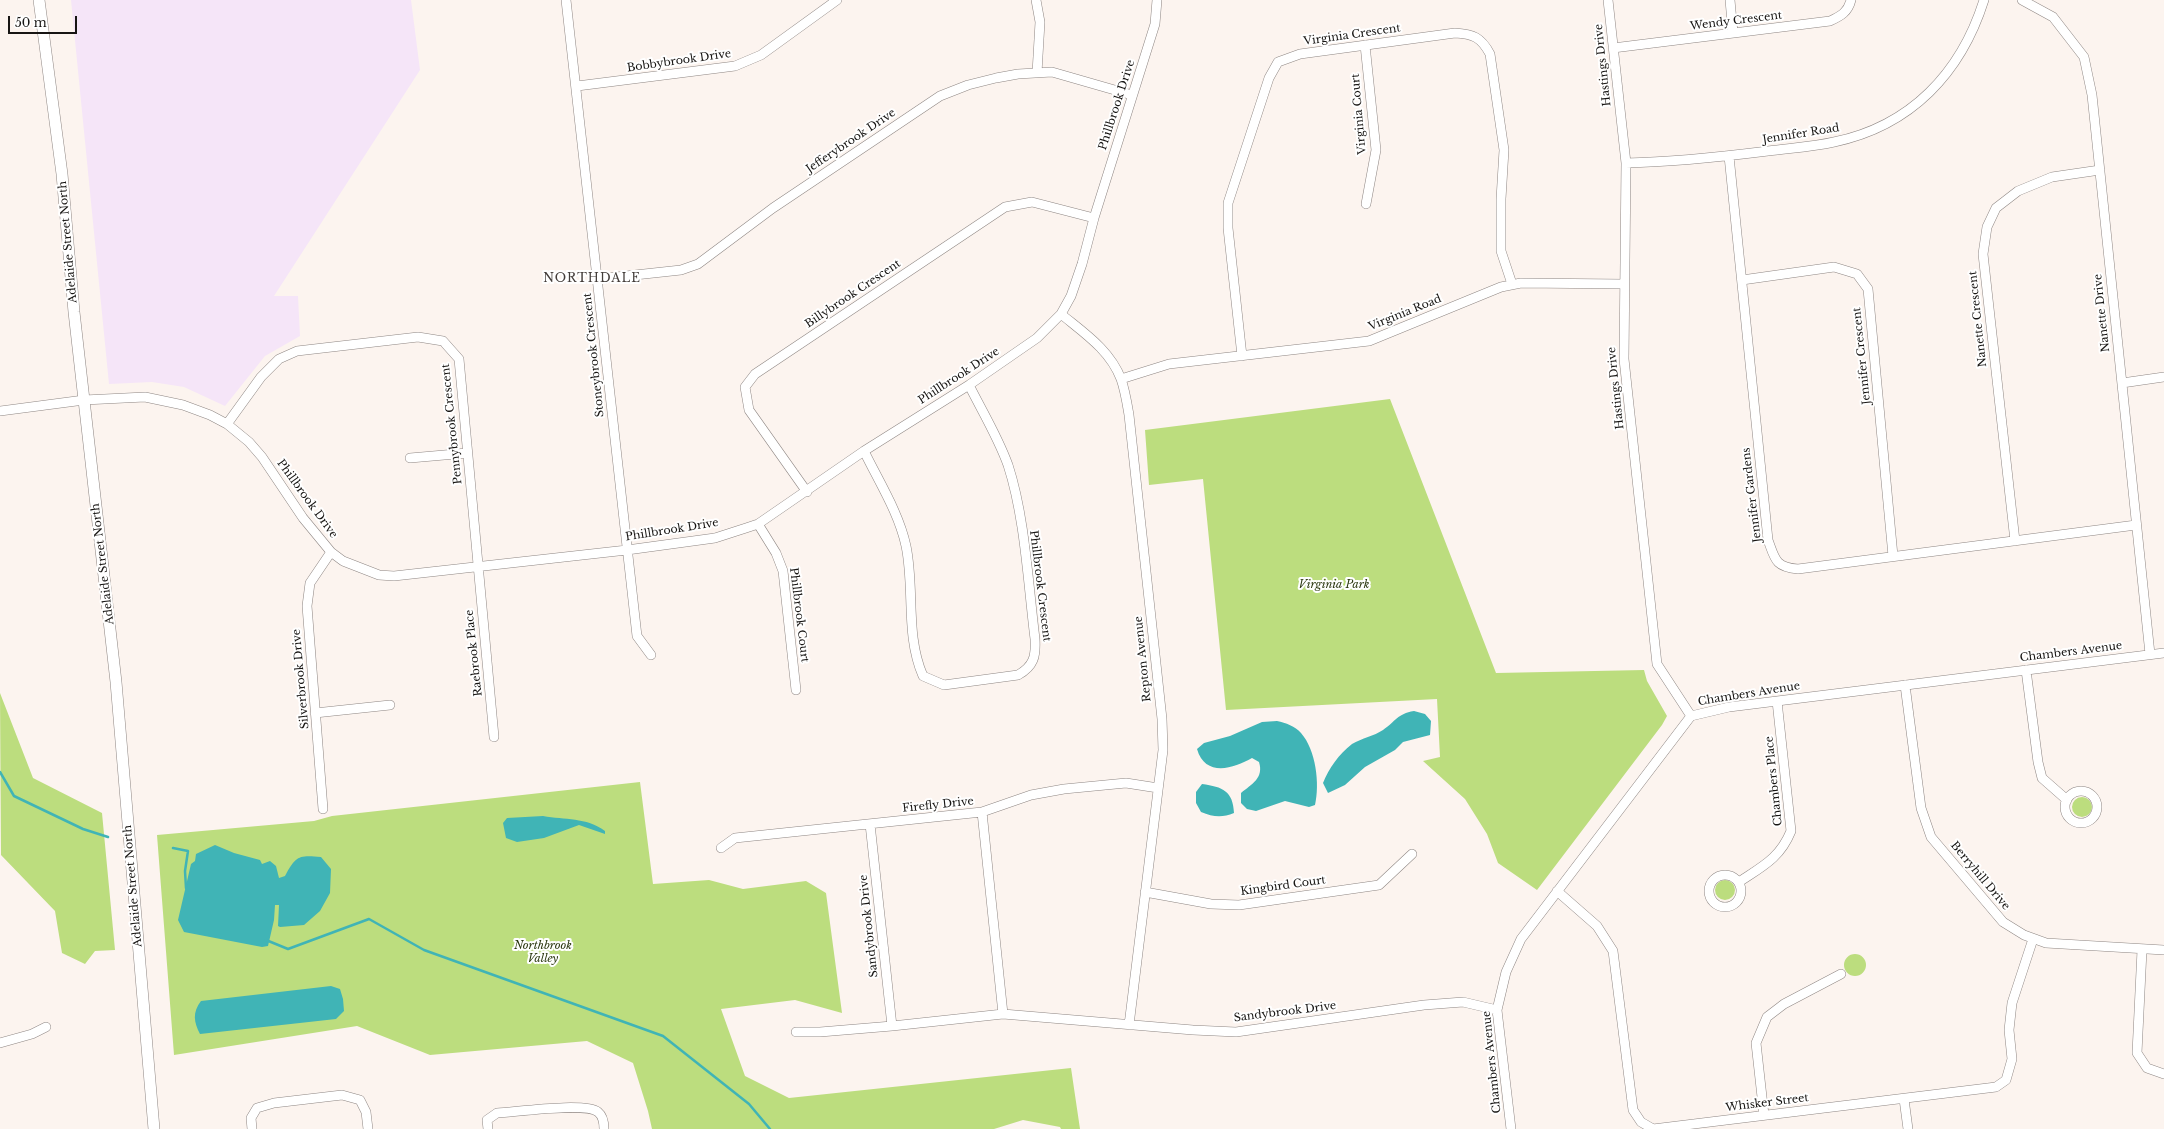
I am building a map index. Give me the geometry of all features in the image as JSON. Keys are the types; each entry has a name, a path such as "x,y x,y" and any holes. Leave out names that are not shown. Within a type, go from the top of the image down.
{"main road":[{"name":"Adelaide Street North","path":"39,0 62,174 74,312 116,682 154,1129"}],"street":[{"name":"Stoneybrook Crescent","path":"566,0 577,86 637,636 651,655"},
{"name":"Bobbybrook Drive","path":"577,86 734,66 761,55 836,0"},
{"path":"1036,0 1040,22 1037,73"},
{"name":"Phillbrook Drive","path":"0,411 84,400 145,397 183,405 227,424 249,442 262,457 303,518 331,552 343,561 379,575 394,576 627,550 715,538 758,524 864,452 969,385 1037,338 1061,314 1073,290 1155,24 1157,0"},
{"name":"Hastings Drive","path":"1608,0 1626,163 1624,359 1657,664 1691,716"},
{"path":"1730,0 1733,33"},
{"name":"Wendy Crescent","path":"1614,48 1830,22 1841,16 1849,8 1851,0"},
{"name":"Jennifer Road","path":"1626,163 1678,162 1834,142 1877,129 1918,103 1939,84 1960,57 1976,26 1984,0"},
{"name":"Nanette Drive","path":"2022,0 2053,17 2084,57 2092,95 2150,654"},
{"name":"Virginia Crescent","path":"1242,356 1228,228 1228,203 1269,78 1278,62 1293,57 1455,32 1469,34 1484,42 1490,54 1504,150 1501,200 1501,251 1512,284"},
{"name":"Virginia Court","path":"1365,45 1376,150 1366,204"},
{"name":"Jefferybrook Drive","path":"598,280 681,270 698,264 773,208 940,96 968,85 996,78 1052,72 1132,95"},
{"name":"Jennifer Gardens","path":"1729,156 1768,540 1776,562 1786,568 1798,569 2136,526"},
{"name":"Nanette Crescent","path":"2015,541 1983,254 1987,227 1996,208 2018,191 2052,177 2100,170"},
{"name":"Billybrook Crescent","path":"806,492 749,410 745,387 755,374 1006,207 1032,202 1094,218"},
{"name":"Jennifer Crescent","path":"1742,280 1834,267 1857,274 1868,289 1893,556"},
{"name":"Virginia Road","path":"1121,379 1169,364 1369,341 1512,284 1624,284"},
{"name":"Repton Avenue","path":"1061,314 1097,344 1114,364 1121,379 1130,415 1162,719 1163,750 1129,1025"},
{"name":"Pennybrook Crescent","path":"227,424 261,377 279,359 297,351 418,337 443,342 459,359 478,567"},
{"path":"2122,382 2164,377"},
{"name":"Phillbrook Crescent","path":"864,452 899,522 906,547 915,658 923,676 944,685 1018,675 1029,669 1036,655 1035,639 1018,508 1008,464 969,385"},
{"path":"410,458 467,453"},
{"name":"Phillbrook Court","path":"758,524 776,553 783,571 796,690"},
{"name":"Silverbrook Drive","path":"323,809 307,606 310,583 331,552"},
{"name":"Raebrook Place","path":"478,567 494,737"},
{"name":"Chambers Avenue","path":"1511,1129 1497,1010 1506,972 1521,939 1691,716 1729,708 1777,701 2164,653"},
{"path":"2026,670 2038,762 2042,778 2067,800"},
{"name":"Berryhill Drive","path":"1905,685 1921,808 1931,837 2003,922 2033,939 2046,943 2142,950 2164,950"},
{"name":"Chambers Place","path":"1739,882 1772,861 1785,846 1791,831 1777,701"},
{"path":"315,713 390,705"},
{"name":"Firefly Drive","path":"721,848 735,838 982,812 1031,795 1064,789 1126,783 1158,788"},
{"path":"982,812 1003,1014"},
{"name":"Sandybrook Drive","path":"870,824 892,1026"},
{"name":"Kingbird Court","path":"1145,892 1212,904 1239,904 1379,885 1412,854"},
{"name":"Whisker Street","path":"1557,891 1597,926 1613,951 1633,1110 1641,1122 1654,1129 1996,1087 2006,1080 2012,1059 2009,1030 2012,1003 2033,939"},
{"path":"2142,950 2137,1053 2147,1068 2164,1074"},
{"path":"1764,1115 1756,1043 1767,1017 1784,1004 1841,974"},
{"name":"Sandybrook Drive","path":"796,1032 820,1032 892,1026 1003,1014 1129,1025 1236,1032 1424,1005 1463,1002 1497,1010"},
{"path":"0,1043 32,1034 46,1027"},
{"path":"252,1129 251,1118 257,1108 274,1103 342,1095 360,1100 366,1112 368,1129"},
{"path":"1904,1099 1908,1129"},
{"path":"488,1129 487,1120 497,1113 584,1107 598,1112 604,1121 604,1129"}],"shaded area":[{"path":"71,0 411,0 420,70 274,296 298,296 300,336 265,356 225,406 184,387 152,382 109,384"}],"green space":[{"name":"Virginia Park","path":"1390,399 1496,673 1644,670 1647,681 1667,716 1662,725 1537,890 1498,863 1487,834 1465,799 1423,761 1440,757 1437,699 1226,710 1203,479 1149,485 1145,430"},
{"path":"0,693 33,778 102,813 115,950 95,951 85,964 62,953 55,911 1,855"},
{"name":"Northbrook Valley","path":"640,782 653,884 709,880 743,889 806,881 826,893 842,1013 795,1000 721,1009 745,1076 789,1098 1071,1068 1080,1129 1061,1129 1060,1127 1023,1120 994,1129 652,1129 633,1063 587,1041 430,1055 357,1026 174,1055 157,835 314,821 332,816"},
{"path":"2078,797 2086,797 2092,803 2092,811 2086,817 2078,817 2072,811 2072,803"},
{"path":"1725,880 1732,883 1735,890 1732,897 1725,900 1718,897 1715,890 1718,883"},
{"path":"1855,954 1863,957 1866,965 1863,973 1855,976 1847,973 1844,965 1847,957"}],"water":[{"path":"1414,711 1425,714 1431,721 1430,735 1403,742 1395,750 1365,767 1345,785 1328,793 1323,783 1328,772 1347,748 1356,742 1383,730 1400,716"},
{"path":"1277,721 1296,728 1306,740 1310,748 1317,777 1315,805 1309,807 1285,801 1256,811 1247,809 1241,803 1241,793 1256,780 1260,772 1259,762 1252,758 1237,765 1220,768 1213,767 1206,764 1201,758 1197,749 1204,743 1230,736 1262,722"},
{"path":"1202,784 1226,791 1232,800 1234,813 1225,816 1218,816 1201,812 1196,803 1196,792"},
{"path":"543,816 590,823 605,831 605,834 579,825 544,838 517,842 506,838 503,823 507,818"},
{"path":"215,845 234,853 260,860 262,864 270,861 276,866 279,878 285,876 292,864 298,858 307,856 321,857 331,869 330,893 320,911 304,925 278,926 279,905 275,905 274,920 268,946 262,947 184,932 178,920 191,864 195,861 196,854"},
{"path":"331,986 340,989 343,999 344,1011 336,1019 200,1034 196,1025 195,1014 201,1001"}],"waterway":[{"path":"0,772 14,796 83,829 108,837"},
{"path":"173,848 188,851 185,871 186,888 188,890"},
{"path":"266,940 288,949 369,919 424,950 663,1036 749,1104 770,1129"}],"district":[{"name":"NORTHDALE","path":"592,279"}]}
